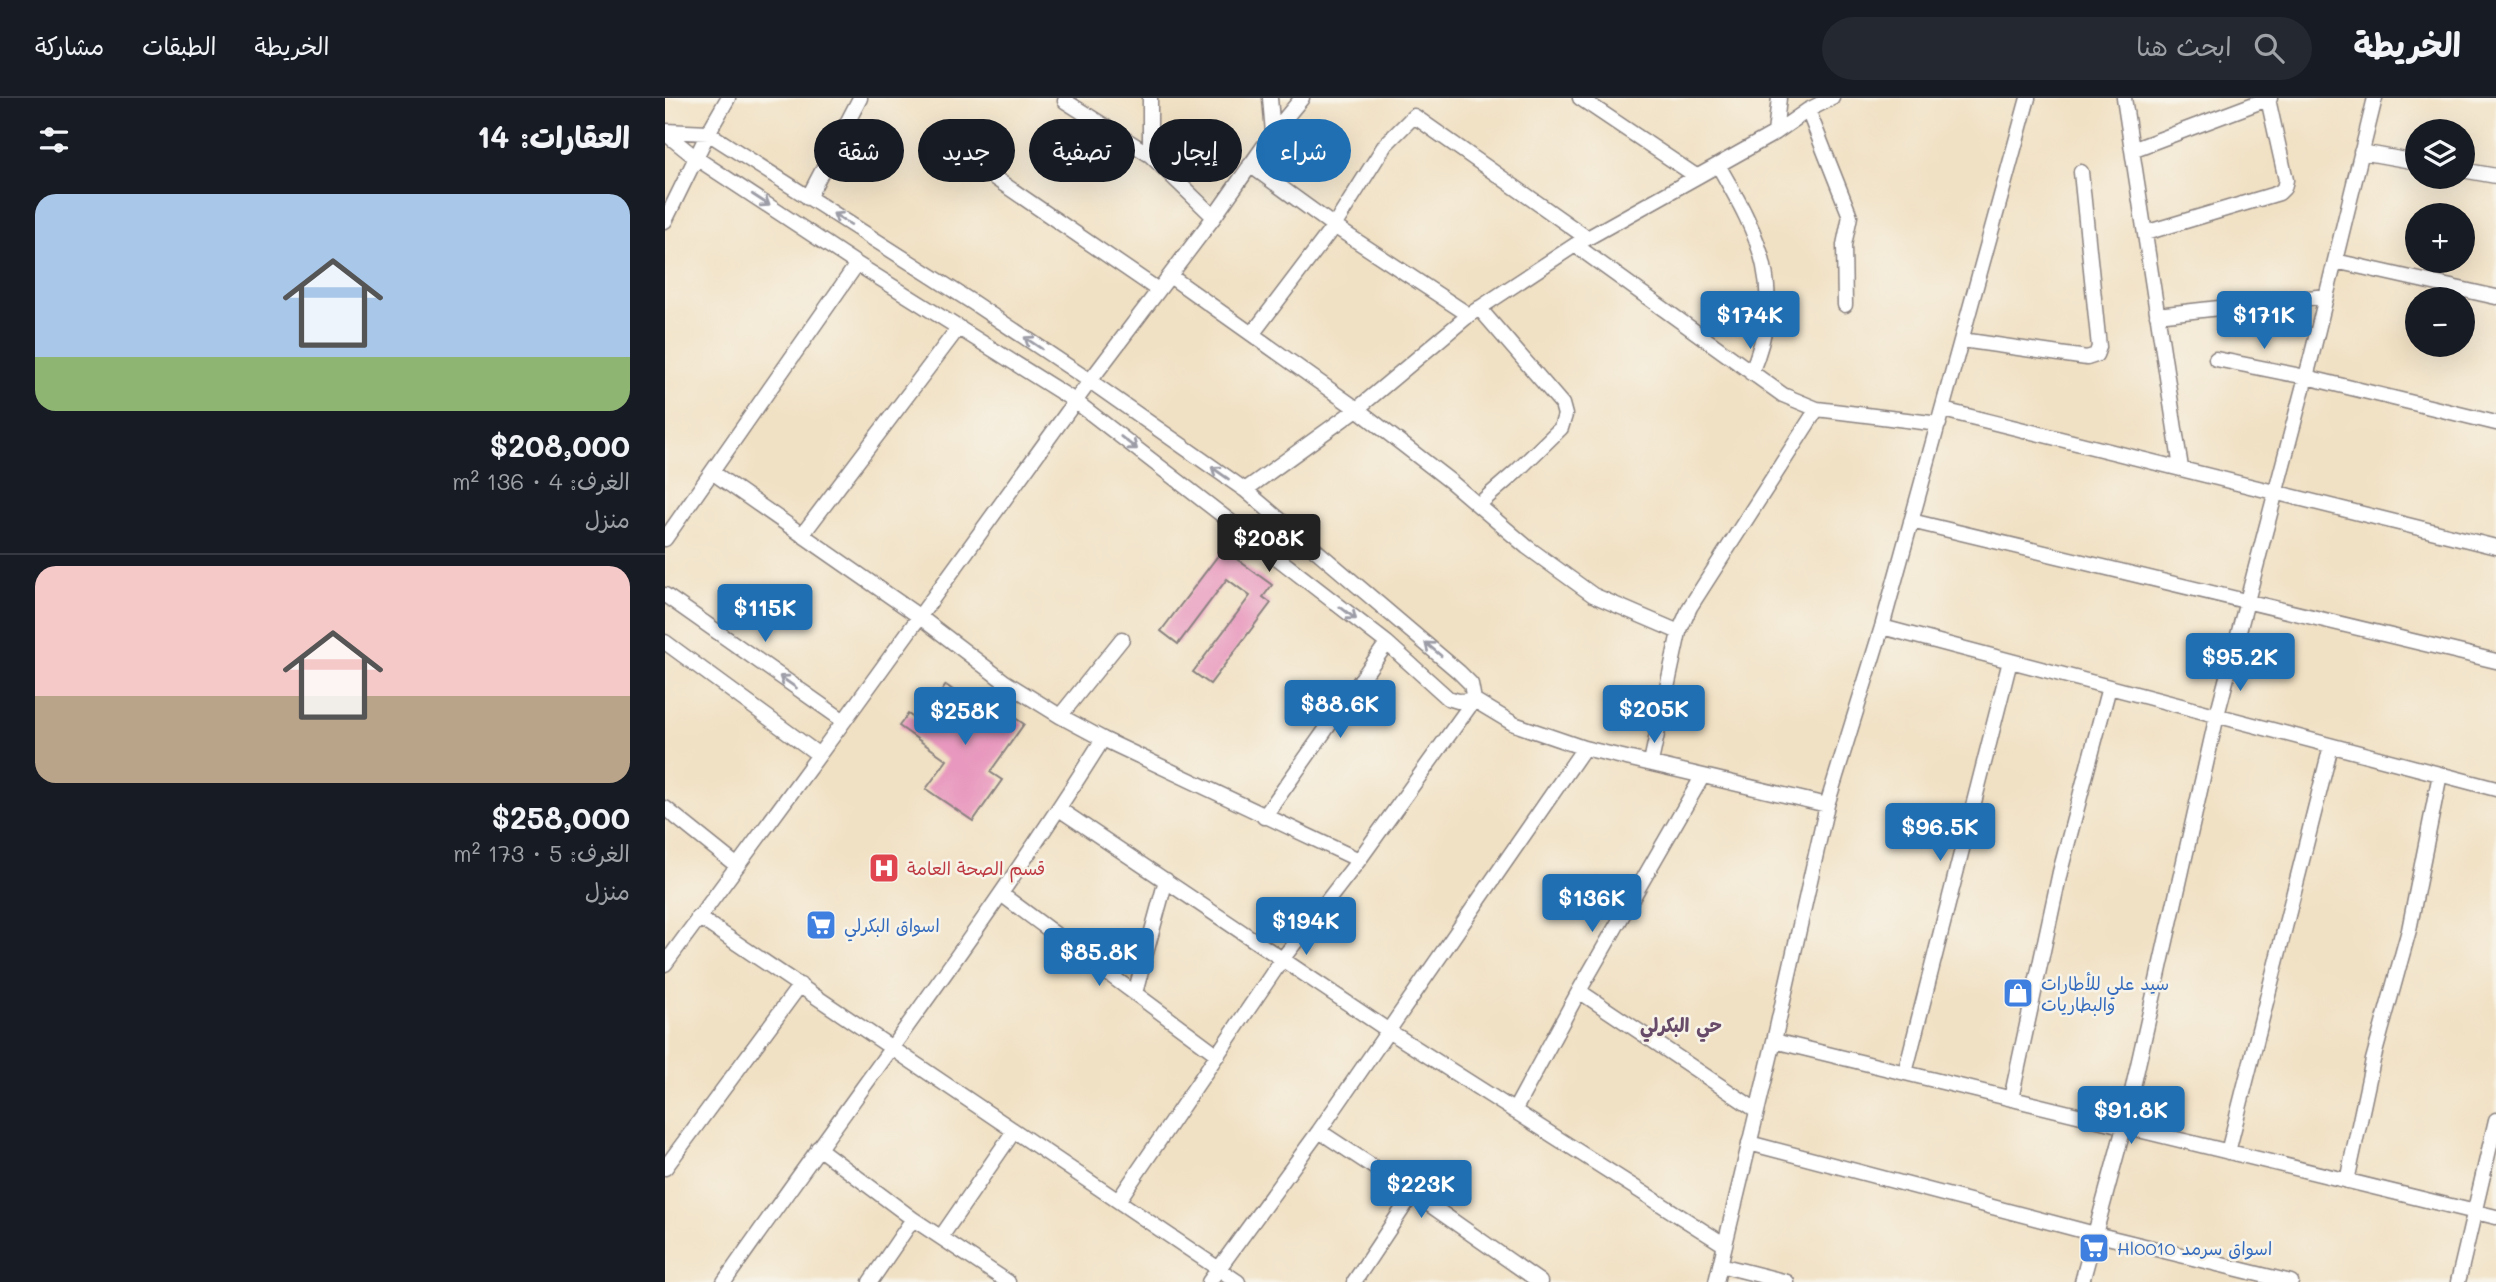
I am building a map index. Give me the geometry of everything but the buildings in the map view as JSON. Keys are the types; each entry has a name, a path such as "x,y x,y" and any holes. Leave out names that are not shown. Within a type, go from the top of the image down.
{"street":[{"path":"665,220 728,98"},
{"path":"808,198 860,98"},
{"path":"1150,98 1150,119"},
{"path":"1270,98 1272,119"},
{"path":"1285,119 1302,98"},
{"path":"1580,98 1696,176"},
{"path":"1775,132 1779,98"},
{"path":"1245,490 1357,409 1474,311 1581,241 1832,98"},
{"path":"1716,1282 1827,805 1882,627 2028,98"},
{"path":"2124,98 2181,468"},
{"path":"2132,150 2269,98 2286,180 2284,188 2279,192 2145,233"},
{"path":"2082,1282 2124,1126 2245,601 2306,377 2375,98"},
{"path":"1065,101 1149,154"},
{"path":"1808,110 1850,216 1844,245 1845,305"},
{"path":"1253,333 1334,226 1385,145 1414,116 1751,373 1783,395 1817,410 1941,417 2181,468 2496,547"},
{"path":"665,132 708,133 1090,381 1245,490 1471,684 1474,700 1359,860 1283,958 1118,1200"},
{"path":"665,132 696,158 857,264 1075,401 1387,643 1448,698 1458,701 1474,700 1514,724 1584,748 1827,805"},
{"path":"2361,152 2405,160"},
{"path":"665,964 1256,157"},
{"path":"1250,165 1334,226 1474,311 1562,404 1565,415 1561,428 1478,505"},
{"path":"1718,165 1739,202 1766,263 1769,287 1767,319 1760,353 1751,373"},
{"path":"1962,340 2087,358 2096,355 2099,347 2081,172"},
{"path":"2475,172 2496,176"},
{"path":"1001,182 1158,290"},
{"path":"1178,182 1214,217"},
{"path":"2335,261 2496,297"},
{"path":"665,539 857,264"},
{"path":"1170,276 1357,409 1527,547 1593,595 1679,632"},
{"path":"2157,315 2326,296"},
{"path":"802,535 959,327"},
{"path":"2215,359 2306,377 2496,422"},
{"path":"1651,762 1679,632 1689,607 1817,410"},
{"path":"712,472 919,617 1005,682 1060,716 1264,817 1359,860"},
{"path":"1910,521 2496,661"},
{"path":"665,595 844,722"},
{"path":"1882,627 2496,789"},
{"path":"1060,716 1122,639"},
{"path":"665,642 819,755"},
{"path":"1264,817 1387,643"},
{"path":"1905,1073 2010,661"},
{"path":"2011,1099 2060,872 2109,687"},
{"path":"724,1282 1001,894 1103,739"},
{"path":"2228,1152 2330,746"},
{"path":"1209,1282 1319,1131 1584,748"},
{"path":"2347,1181 2373,1060 2409,930 2440,774"},
{"path":"1514,1111 1579,990 1702,777"},
{"path":"665,808 736,865"},
{"path":"1059,808 1389,1031 1725,1245"},
{"path":"1135,993 1166,880"},
{"path":"1001,894 1219,1055"},
{"path":"698,917 1238,1282"},
{"path":"665,1168 800,985"},
{"path":"1579,990 1756,1110"},
{"path":"1774,1041 2496,1217"},
{"path":"2458,1282 2496,1121"},
{"path":"941,1237 1014,1131"},
{"path":"1319,1131 1540,1282"},
{"path":"1749,1143 2095,1234 2291,1282"},
{"path":"818,1147 913,1219 1004,1281"},
{"path":"1355,1282 1413,1193"},
{"path":"870,1282 913,1219"},
{"path":"1720,1265 1787,1282"}],"place":[{"name":"قسم الصحة العامة","path":"884,868"},
{"name":"اسواق البكرلي","path":"821,925"},
{"name":"سيد علي للأطارات والبطاريات","path":"2018,993"},
{"name":"Hl0010 اسواق سرمد","path":"2094,1248"}],"district":[{"name":"حي البكرلي","path":"1681,1024"}]}
